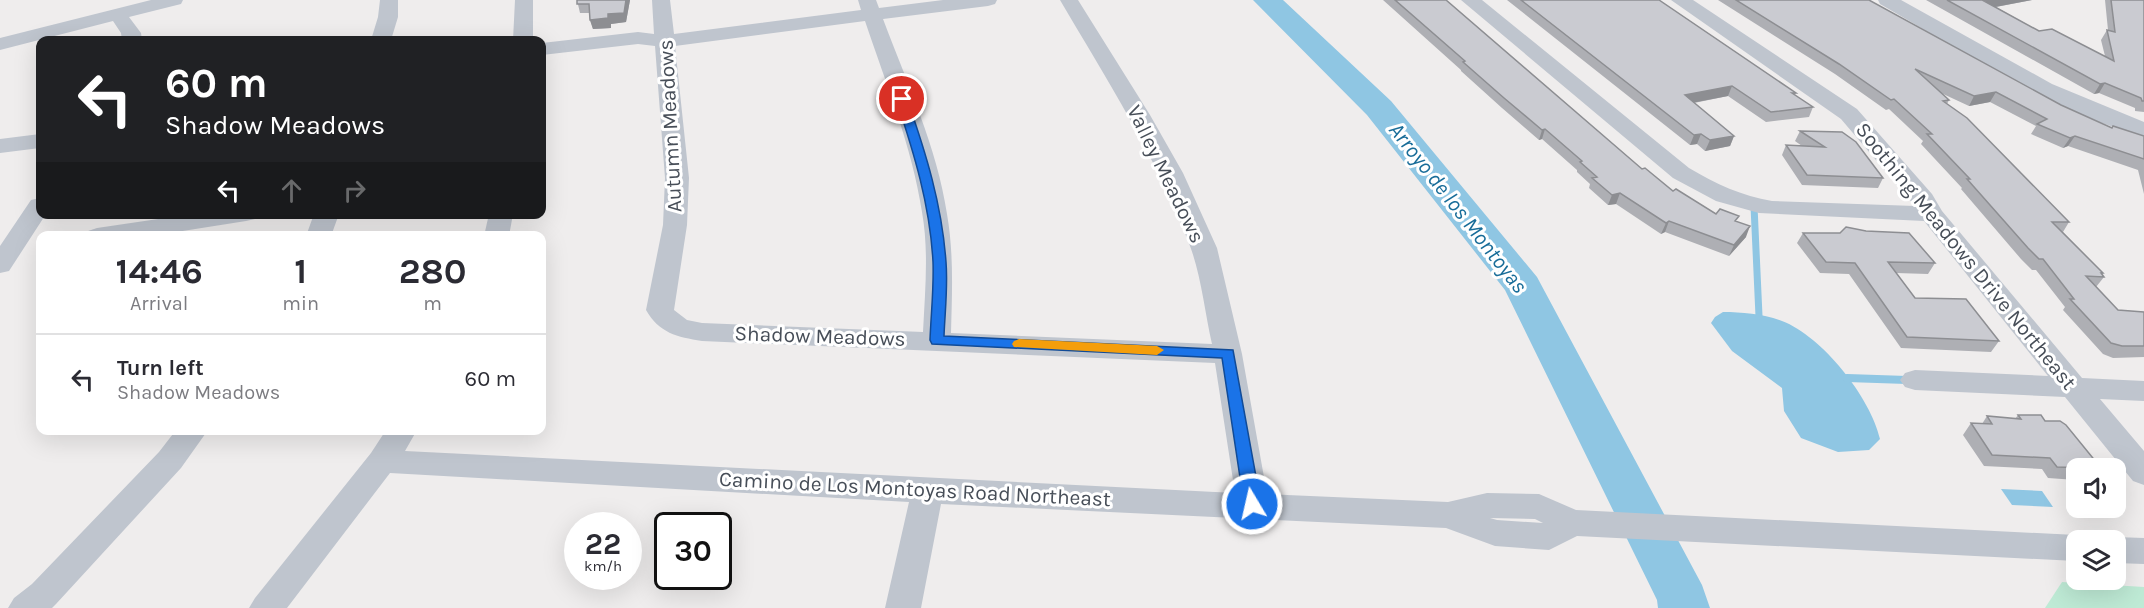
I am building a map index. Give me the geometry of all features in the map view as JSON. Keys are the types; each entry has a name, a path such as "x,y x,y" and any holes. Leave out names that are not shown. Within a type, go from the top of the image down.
{"street":[{"path":"0,44 174,0"},
{"path":"382,36 388,17 389,0"},
{"path":"523,36 524,0"},
{"name":"Autumn Meadows","path":"661,0 677,178 675,225 660,310 666,321"},
{"path":"546,65 638,54 666,41 870,7 988,0"},
{"name":"Valley Meadows","path":"1069,0 1139,114 1171,173 1204,248 1228,354 1252,504"},
{"path":"1470,0 1681,173 1711,192 1746,204 1772,208 1931,214"},
{"name":"Soothing Meadows Drive Northeast","path":"1680,0 1849,114 1923,199 1931,214 2144,473"},
{"path":"1887,0 2066,99 2117,121 2144,129"},
{"path":"870,7 924,163 934,212 940,263 937,340"},
{"path":"117,14 131,36"},
{"path":"546,49 638,38 666,41"},
{"path":"0,146 36,142"},
{"path":"6,256 36,212"},
{"path":"132,231 212,219"},
{"path":"6,256 36,245"},
{"name":"Shadow Meadows","path":"666,321 681,329 702,332 937,340 1228,354"},
{"path":"1915,381 2144,391"},
{"path":"26,608 44,594 170,460 189,435"},
{"path":"267,608 382,461 399,435"},
{"name":"Camino de Los Montoyas Road Northeast","path":"382,461 928,491 1448,514 1494,533 1549,537 1582,523 2066,547"},
{"path":"903,608 928,491"},
{"path":"2126,550 2144,551"}],"green space":[{"path":"2062,582 2066,582 2066,590 2126,590 2126,586 2144,587 2144,608 2045,608"}],"water":[{"path":"1723,312 1753,314 1782,321 1813,340 1843,370 1856,388 1867,405 1880,439 1869,450 1838,452 1801,438 1784,411 1782,388 1732,351 1711,323"},
{"path":"2001,489 2042,491 2053,507 2012,505"}],"building":[{"path":"577,0 626,0 624,13 608,14 608,18 590,20 589,4 577,4"},
{"path":"1395,0 1446,0 1642,169 1645,168 1673,191 1676,189 1716,214 1720,209 1739,216 1735,221 1750,226 1734,245 1669,221 1666,223 1620,193 1612,195 1592,178 1597,177 1580,162 1582,161 1504,98"},
{"path":"1521,0 1659,0 1813,107 1771,112 1732,86 1685,95 1734,136 1710,140 1701,134 1694,135"},
{"path":"1736,0 1869,0 2061,105 2112,128 2113,126 2144,136 2144,159 2075,136 2070,138 2037,124 2047,119 1996,92 1974,96 1915,69 1949,100 1943,101 1967,118 2069,222 2052,222 2103,273 2101,273 2104,277 2086,276 2118,310 2144,312 2144,346 2122,346 2111,343 2070,299 2074,299 2043,259 2039,259 2028,248 1967,179 1970,179 1927,134 1932,134 1894,99 1891,100 1839,64"},
{"path":"1947,0 1988,0 1984,1 2039,31 2052,29 2114,61 2107,30 2115,32 2111,0 2144,0 2144,101 2105,83 2100,84"},
{"path":"1800,131 1842,132 1856,142 1883,178 1807,175 1786,145 1825,147"},
{"path":"1846,227 1866,231 1909,233 1935,263 1888,262 1915,298 1966,299 1999,341 1907,337 1855,263 1826,262 1803,233 1840,233"},
{"path":"2018,415 2041,415 2045,421 2060,421 2066,425 2093,458 2066,458 2066,467 2057,467 2050,458 1992,455 1971,423 1992,424 1987,416 2021,419"}],"waterway":[{"name":"Arroyo de los Montoyas","path":"1267,0 1379,108 1523,286 1683,600 1684,608"},
{"path":"1754,206 1759,316"},
{"path":"1847,378 1907,380"}],"slow traffic":[{"path":"1019,344 1157,350"}],"route":[{"path":"902,99 924,163 934,212 940,263 937,340 1228,354 1252,504"}]}
